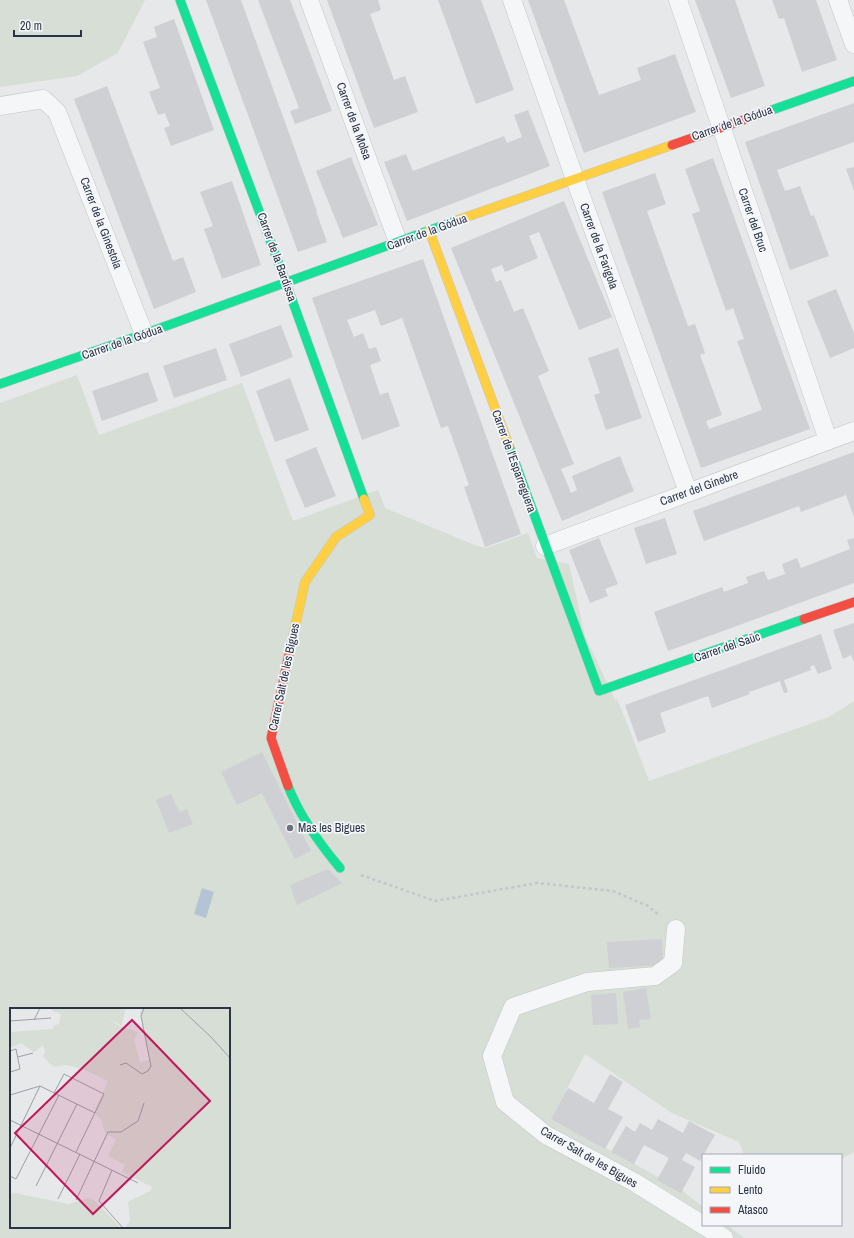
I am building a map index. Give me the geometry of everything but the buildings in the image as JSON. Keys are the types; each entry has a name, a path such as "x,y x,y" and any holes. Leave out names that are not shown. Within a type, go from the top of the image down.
{"street":[{"name":"Carrer de la Bardissa","path":"180,0 286,283 370,515"},
{"name":"Carrer de la Molsa","path":"309,0 398,242"},
{"name":"Carrer de la Farigola","path":"512,0 688,492"},
{"name":"Carrer del Bruc","path":"678,0 828,440"},
{"path":"838,0 854,44"},
{"name":"Carrer de la Gódua","path":"0,384 144,334 429,230 854,81"},
{"name":"Carrer de la Ginestola","path":"0,106 43,99 57,112 144,334"},
{"name":"Carrer de l'Esparreguera","path":"429,230 599,691"},
{"name":"Carrer del Ginebre","path":"545,546 854,431"},
{"name":"Carrer Salt de les Bigues","path":"340,868 317,840 294,801 271,738 305,582 336,537 370,515"},
{"name":"Carrer del Saüc","path":"599,691 854,602"},
{"name":"Carrer Salt de les Bigues","path":"676,929 673,963 656,976 588,982 513,1007 492,1056 505,1102 546,1135 634,1182 702,1224"},
{"name":"Carrer Salt de les Bigues","path":"705,1226 724,1238"}],"path":[{"path":"340,868 435,901 537,883 613,891 648,906 676,929"}],"shaded area":[{"path":"0,0 145,0 118,53 77,76 0,87"},
{"path":"77,375 99,435 242,383 293,521 378,490 385,508 477,546 486,548 528,533 537,558 569,564 585,636 615,700 617,699 649,781 829,717 854,701 854,1152 842,1158 842,1154 744,1154 739,1142 672,1113 585,1054 552,1118 683,1191 702,1206 702,1226 728,1226 744,1238 0,1238 0,403"}],"water":[{"path":"202,888 214,892 206,918 194,914"}],"traffic: fast":[{"path":"180,0 286,283 364,499"},
{"path":"769,111 854,81"},
{"path":"0,384 144,334 458,220"},
{"path":"509,446 599,691 804,619"},
{"path":"288,786 298,808 311,829 340,868"}],"traffic: slow":[{"path":"458,220 672,145"},
{"path":"429,230 509,446"},
{"path":"289,654 305,582 336,537 370,515 364,499"}],"traffic: jam":[{"path":"672,145 769,111"},
{"path":"804,619 854,602"},
{"path":"288,786 271,738 289,654"}],"place":[{"name":"Mas les Bigues","path":"290,828"}]}
